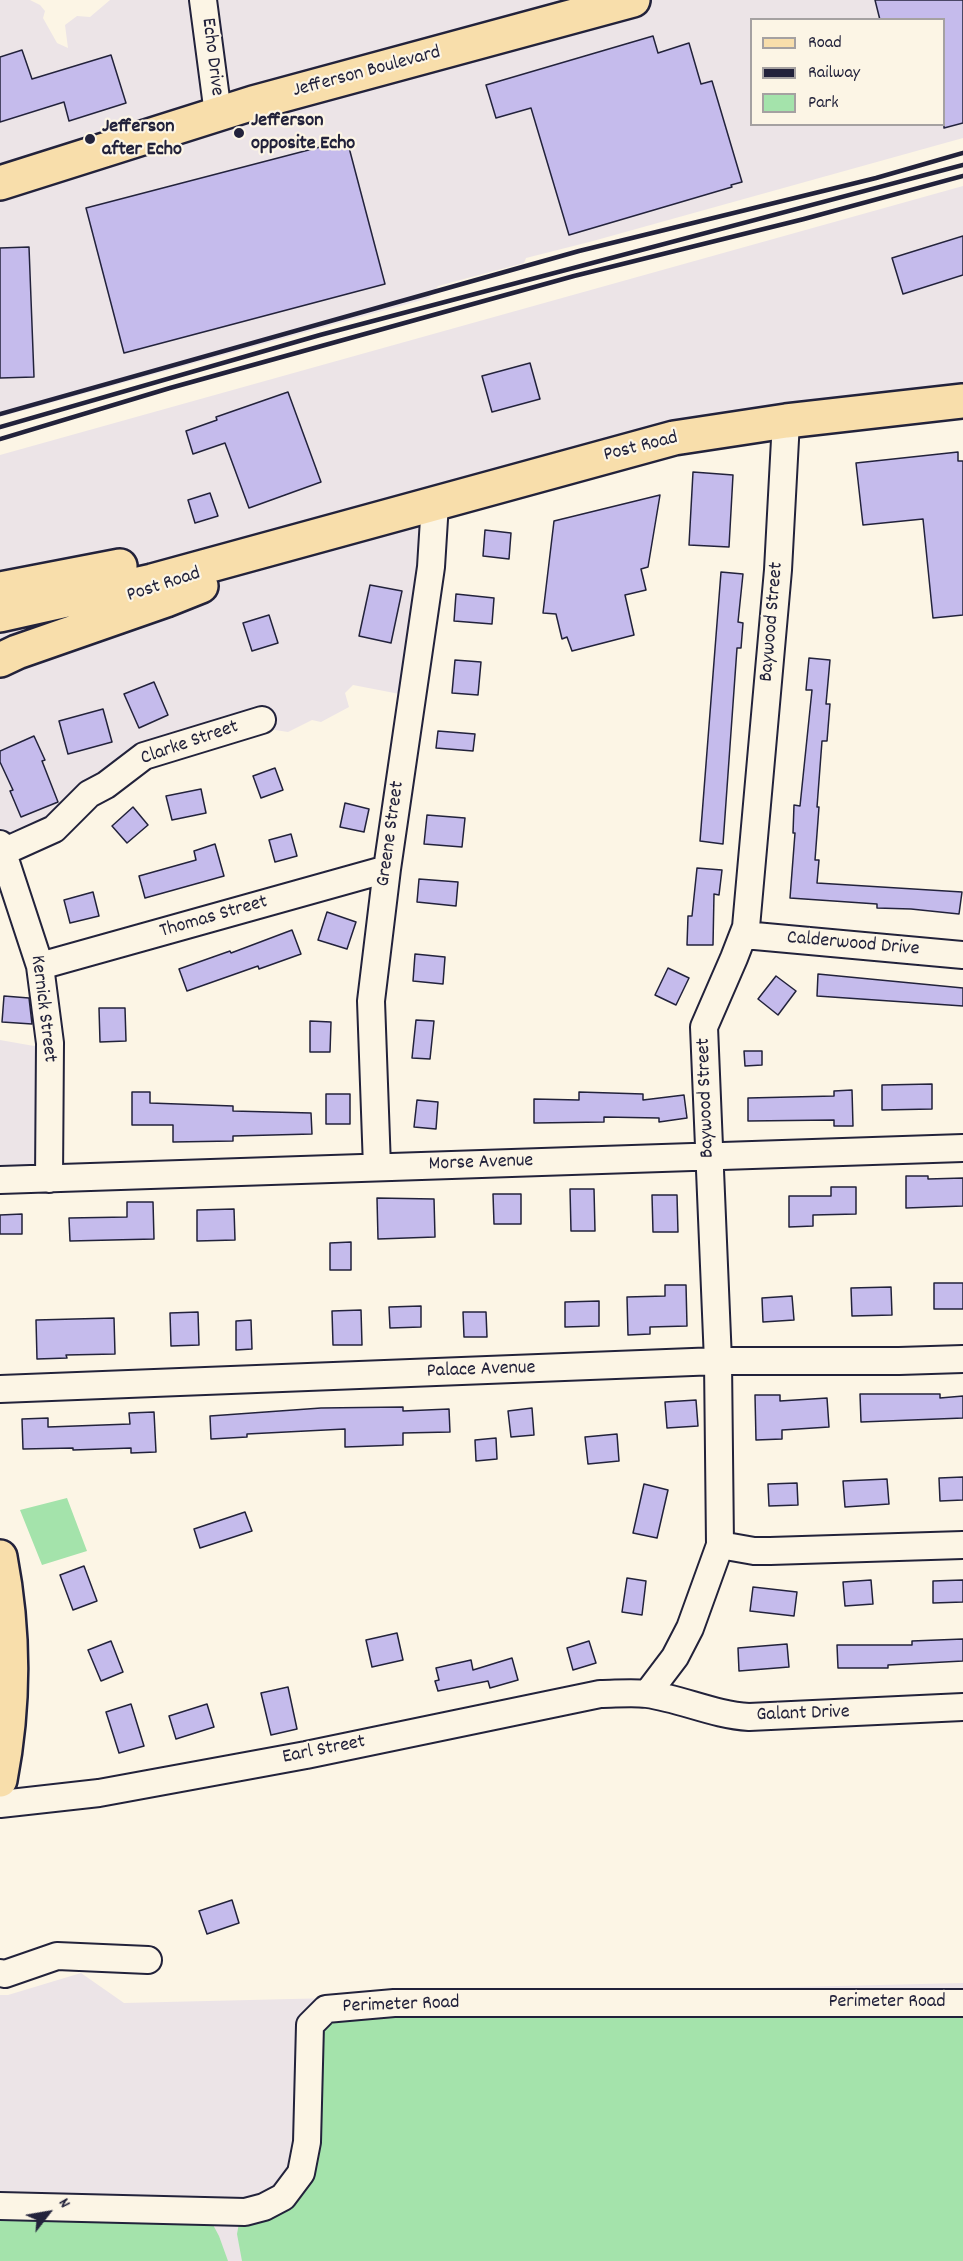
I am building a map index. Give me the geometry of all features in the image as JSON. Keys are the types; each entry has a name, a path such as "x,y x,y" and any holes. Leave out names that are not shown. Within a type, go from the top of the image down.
{"main road":[{"name":"Jefferson Boulevard","path":"0,183 218,114 633,0"},
{"name":"Post Road","path":"0,615 152,581 674,438 786,421 963,401"},
{"name":"Post Road","path":"0,635 89,611 326,532"},
{"path":"0,589 140,562 326,532"},
{"path":"0,660 166,600 326,532"},
{"path":"0,1557 5,1669 11,1694 0,1780"}],"street":[{"name":"Echo Drive","path":"203,0 218,114"},
{"name":"Baywood Street","path":"647,1694 675,1657 690,1628 720,1545 718,1361 704,1027 744,935 776,591 786,421"},
{"name":"Greene Street","path":"377,1167 371,1001 387,869 430,567 435,504"},
{"name":"Clarke Street","path":"1,848 54,829 88,794 106,785 144,756 262,720"},
{"name":"Kernick Street","path":"1,848 40,966 50,1043 49,1179"},
{"name":"Thomas Street","path":"40,966 387,869"},
{"name":"Calderwood Drive","path":"744,935 963,955"},
{"name":"Morse Avenue","path":"0,1180 963,1148"},
{"name":"Palace Avenue","path":"0,1389 718,1361 963,1359"},
{"path":"720,1545 754,1551 963,1545"},
{"name":"Earl Street","path":"0,1804 99,1793 286,1759 600,1694 647,1694"},
{"name":"Galant Drive","path":"647,1694 716,1713 749,1717 963,1707"},
{"path":"0,1973 5,1974 57,1956 148,1960"},
{"name":"Perimeter Road","path":"0,2206 245,2212 264,2207 283,2197 301,2173 307,2142 310,2025 326,2009 394,2003 963,2003"}],"shaded area":[{"path":"0,0 30,0 40,5 45,11 43,18 57,43 68,48 65,25 77,16 90,17 110,0 963,0 963,138 526,258 524,263 438,286 429,298 0,417"},
{"path":"963,186 963,397 845,405 446,502 410,696 353,685 345,693 349,707 321,722 312,720 288,732 269,729 120,777 57,829 0,840 0,455"},
{"path":"0,1040 51,1049 52,1175 0,1179"},
{"path":"81,1973 124,2003 963,1983 963,2261 0,2261 0,1995 8,1995"}],"green space":[{"path":"67,1498 87,1551 42,1565 20,1510"},
{"path":"963,2011 963,2261 242,2261 237,2234 239,2223 269,2217 290,2206 298,2198 311,2174 317,2158 321,2039 327,2022 345,2015"},
{"path":"0,2216 211,2221 228,2261 0,2261"}],"building":[{"path":"875,0 963,0 963,123 944,128 945,18 880,18"},
{"path":"653,36 658,53 689,43 701,84 712,81 742,182 731,185 732,187 569,235 531,108 496,118 486,85"},
{"path":"22,50 32,79 111,55 126,103 69,121 64,102 0,122 0,57"},
{"path":"347,140 385,284 124,353 86,208"},
{"path":"963,236 963,275 903,294 892,258"},
{"path":"29,247 34,377 0,378 0,248"},
{"path":"530,363 540,399 492,412 482,376"},
{"path":"288,392 321,482 249,508 225,443 193,454 186,431 217,420 216,417"},
{"path":"958,452 958,461 963,461 963,615 933,618 923,519 863,525 856,463"},
{"path":"693,472 733,475 729,547 689,545"},
{"path":"210,493 218,516 195,523 188,500"},
{"path":"660,495 648,567 641,569 646,590 625,595 634,635 572,651 567,637 562,639 556,614 543,613 554,521"},
{"path":"485,530 511,533 509,559 483,556"},
{"path":"721,572 743,574 738,622 743,623 741,648 737,648 723,844 700,841"},
{"path":"370,585 402,591 391,643 359,636"},
{"path":"456,594 494,598 492,624 454,621"},
{"path":"269,615 278,643 252,651 243,623"},
{"path":"809,658 830,660 826,704 830,704 827,741 822,741 817,807 819,807 815,860 819,860 817,883 962,892 959,914 877,908 877,904 790,898 795,833 793,833 794,805 800,806 812,690 806,690"},
{"path":"455,660 481,662 478,695 452,693"},
{"path":"154,682 168,715 139,728 124,694"},
{"path":"103,709 112,742 68,754 59,721"},
{"path":"438,731 475,734 473,751 436,748"},
{"path":"34,736 45,760 42,761 58,802 21,817 10,791 13,790 0,762 0,751"},
{"path":"275,768 283,790 261,798 253,776"},
{"path":"201,789 206,813 172,820 166,796"},
{"path":"345,803 369,809 364,832 340,827"},
{"path":"133,807 148,825 127,843 112,826"},
{"path":"427,815 465,818 462,847 424,844"},
{"path":"291,834 297,856 275,862 269,840"},
{"path":"215,844 224,876 145,898 139,876 196,860 194,851"},
{"path":"697,868 722,870 719,895 714,894 713,945 687,945 688,916 692,916"},
{"path":"419,879 458,882 456,906 417,902"},
{"path":"93,892 99,916 70,923 64,900"},
{"path":"327,912 356,922 347,949 318,940"},
{"path":"292,930 301,954 259,969 258,966 187,991 179,969 230,951 231,953"},
{"path":"415,954 445,957 443,984 413,981"},
{"path":"668,968 689,978 676,1005 655,995"},
{"path":"818,974 963,988 963,1006 817,996"},
{"path":"776,976 796,991 778,1015 758,999"},
{"path":"4,996 29,998 32,1024 2,1022"},
{"path":"99,1008 125,1008 126,1041 100,1042"},
{"path":"416,1020 434,1021 430,1059 412,1058"},
{"path":"310,1021 331,1022 330,1052 310,1052"},
{"path":"744,1051 762,1051 762,1065 745,1066"},
{"path":"932,1084 932,1109 882,1110 882,1085"},
{"path":"852,1090 853,1126 834,1126 834,1120 748,1121 748,1098 834,1096 834,1091"},
{"path":"132,1092 150,1092 150,1103 233,1106 233,1111 311,1113 312,1134 233,1136 233,1141 173,1142 173,1125 132,1125"},
{"path":"579,1092 643,1094 643,1100 684,1095 687,1118 659,1122 659,1118 604,1117 604,1122 534,1123 534,1099 579,1100"},
{"path":"326,1094 350,1094 350,1124 326,1124"},
{"path":"417,1100 438,1102 436,1129 414,1127"},
{"path":"906,1176 928,1176 928,1179 963,1178 963,1206 906,1208"},
{"path":"831,1187 856,1187 856,1214 813,1215 813,1226 789,1227 789,1196 831,1196"},
{"path":"570,1189 594,1189 595,1231 571,1231"},
{"path":"493,1194 521,1194 521,1224 494,1224"},
{"path":"652,1195 677,1195 678,1232 653,1232"},
{"path":"377,1198 434,1199 435,1237 378,1239"},
{"path":"127,1202 153,1202 154,1239 70,1241 69,1218 127,1217"},
{"path":"234,1209 235,1240 197,1241 197,1210"},
{"path":"22,1214 22,1234 0,1234 0,1215"},
{"path":"351,1242 351,1270 330,1270 330,1243"},
{"path":"934,1283 963,1283 963,1309 934,1309"},
{"path":"665,1285 686,1285 687,1326 650,1327 650,1334 628,1335 627,1297 665,1296"},
{"path":"891,1287 892,1315 852,1316 851,1288"},
{"path":"792,1296 794,1320 763,1322 762,1298"},
{"path":"599,1301 599,1326 565,1327 565,1302"},
{"path":"421,1306 421,1327 390,1328 389,1307"},
{"path":"361,1310 362,1345 333,1345 332,1311"},
{"path":"198,1312 199,1345 171,1346 170,1313"},
{"path":"463,1312 486,1312 487,1337 464,1337"},
{"path":"114,1318 115,1354 66,1355 67,1358 37,1359 36,1320"},
{"path":"251,1320 252,1349 236,1350 236,1321"},
{"path":"860,1394 940,1394 940,1398 963,1396 963,1418 861,1422"},
{"path":"755,1395 780,1395 780,1401 827,1398 829,1427 782,1430 782,1439 756,1440"},
{"path":"696,1400 698,1426 667,1428 665,1402"},
{"path":"403,1407 403,1411 449,1409 450,1432 403,1433 403,1445 345,1447 345,1429 247,1434 247,1437 211,1439 210,1416 321,1408"},
{"path":"532,1408 534,1435 511,1437 508,1411"},
{"path":"154,1412 156,1452 131,1453 131,1448 23,1449 22,1419 48,1418 48,1427 130,1424 129,1413"},
{"path":"617,1434 619,1461 588,1464 585,1437"},
{"path":"496,1438 497,1459 476,1461 475,1440"},
{"path":"963,1477 963,1500 940,1501 939,1478"},
{"path":"887,1479 889,1504 845,1507 843,1481"},
{"path":"797,1483 798,1505 769,1506 768,1484"},
{"path":"644,1484 668,1490 657,1538 633,1533"},
{"path":"245,1512 252,1531 200,1548 194,1529"},
{"path":"84,1566 97,1601 73,1610 60,1575"},
{"path":"627,1578 646,1581 642,1615 622,1612"},
{"path":"871,1580 873,1604 845,1606 843,1582"},
{"path":"963,1580 963,1602 933,1603 933,1581"},
{"path":"753,1587 797,1592 794,1616 750,1611"},
{"path":"397,1633 403,1660 372,1667 366,1640"},
{"path":"963,1639 963,1661 888,1665 888,1668 838,1668 837,1645 912,1645 912,1641"},
{"path":"111,1641 123,1672 101,1681 88,1650"},
{"path":"589,1641 596,1663 573,1670 567,1648"},
{"path":"787,1644 789,1667 739,1671 738,1648"},
{"path":"512,1658 518,1680 490,1688 488,1681 438,1691 435,1681 439,1680 436,1668 471,1660 473,1670"},
{"path":"288,1687 297,1729 271,1735 261,1693"},
{"path":"131,1704 144,1746 119,1753 106,1712"},
{"path":"207,1704 214,1727 176,1739 169,1716"},
{"path":"232,1900 239,1923 207,1934 199,1911"}],"railway":[{"path":"0,414 579,251 876,178 963,153"},
{"path":"0,427 320,335 963,165"},
{"path":"0,439 170,388 574,276 804,219 963,176"}],"place":[{"name":"Jefferson opposite Echo","path":"239,133"},
{"name":"Jefferson after Echo","path":"90,139"}]}
